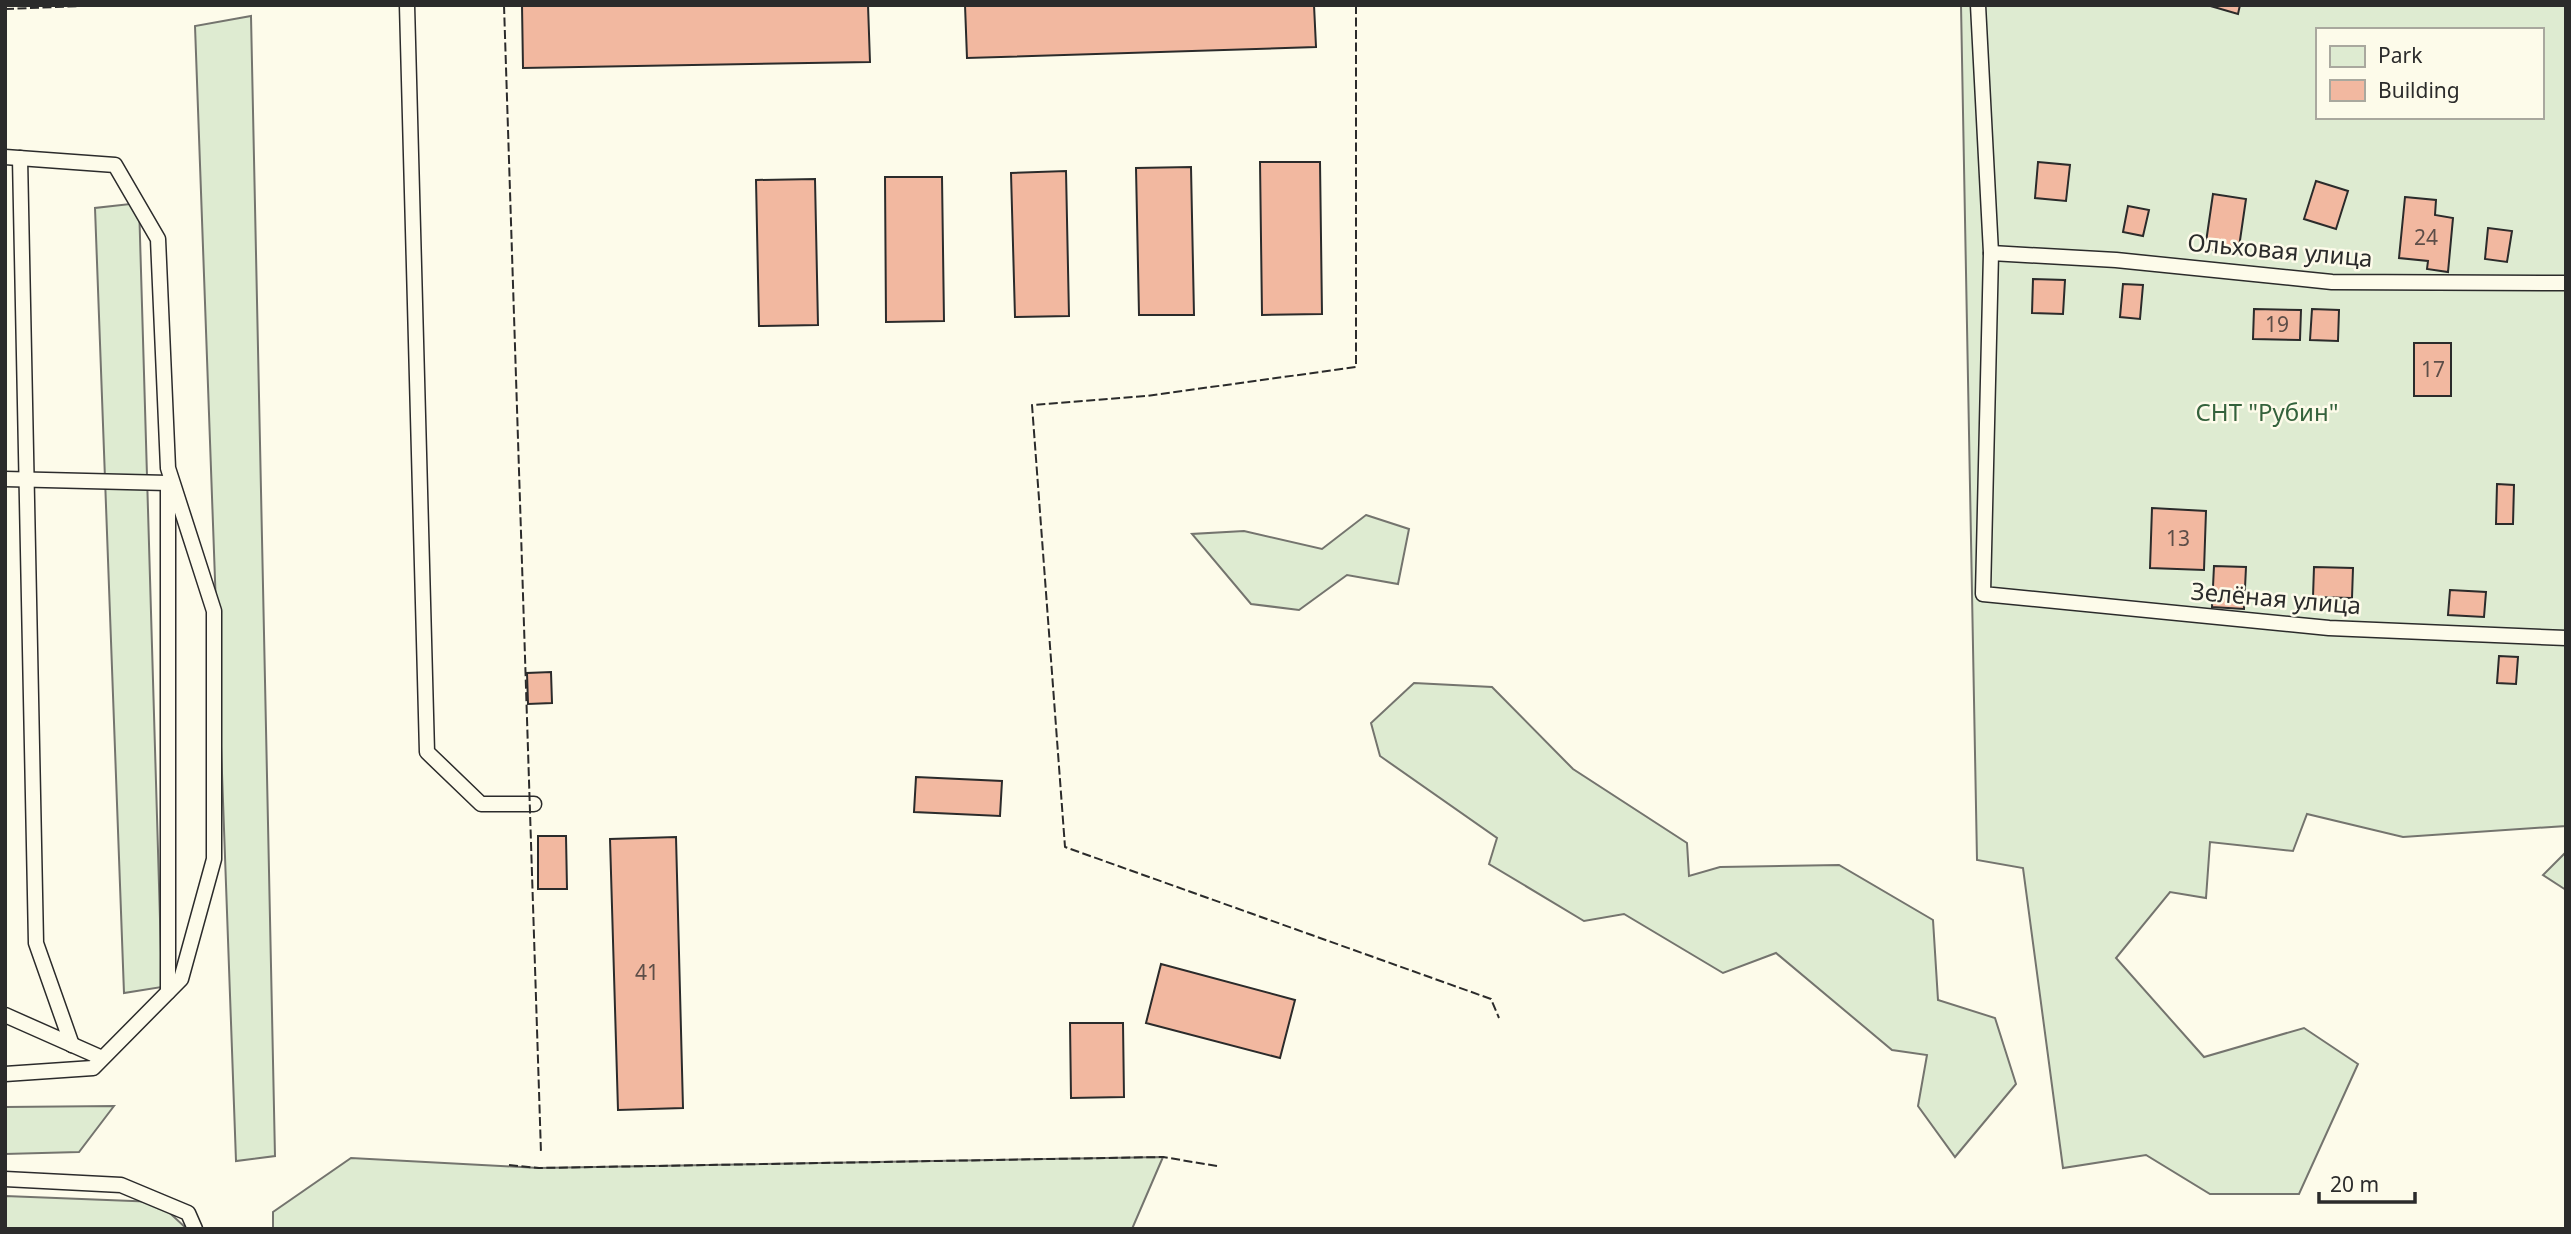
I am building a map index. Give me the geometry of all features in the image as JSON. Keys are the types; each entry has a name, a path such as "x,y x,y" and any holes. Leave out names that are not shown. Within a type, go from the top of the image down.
{"lane":[{"path":"407,5 428,752 481,804 534,804"},
{"path":"1978,5 1991,253"},
{"path":"72,1045 36,943 26,478 13,157 115,165 158,239 168,475 168,992"},
{"name":"Ольховая улица","path":"1991,253 2116,260 2332,282 2566,283"},
{"name":"Зелёная улица","path":"1991,253 1983,594 2329,628 2566,638"},
{"path":"5,479 168,475"},
{"path":"5,1074 93,1069 181,979 214,859 214,611 168,475"},
{"path":"5,1015 103,1058"},
{"path":"5,1178 121,1185 188,1213 195,1229"}],"green space":[{"name":"СНТ \"Рубин\"","path":"1961,5 2566,5 2566,826 2403,837 2307,814 2293,851 2210,842 2206,898 2170,892 2116,958 2204,1057 2304,1028 2358,1064 2299,1194 2210,1194 2146,1155 2063,1168 2023,868 1977,860"},
{"path":"251,16 275,1156 236,1161 195,26"},
{"path":"139,203 162,987 124,993 95,208"},
{"path":"1366,515 1409,529 1398,584 1347,575 1299,610 1251,604 1192,534 1244,531 1322,549"},
{"path":"1414,683 1492,687 1573,769 1687,843 1689,876 1720,867 1839,865 1933,920 1938,1000 1995,1018 2016,1084 1955,1157 1918,1106 1927,1055 1892,1050 1776,953 1723,973 1624,914 1584,921 1489,864 1497,838 1380,756 1371,723"},
{"path":"2566,852 2566,890 2543,875"},
{"path":"114,1106 79,1152 5,1154 5,1107"},
{"path":"1163,1157 1132,1229 273,1229 273,1212 351,1158 539,1168"},
{"path":"5,1196 158,1202 187,1229 5,1229"}],"building":[{"path":"522,5 868,5 870,62 523,68"},
{"path":"965,5 1314,5 1316,47 967,58"},
{"path":"2207,5 2240,5 2238,14"},
{"path":"1260,162 1320,162 1322,314 1262,315"},
{"path":"2038,162 2070,165 2066,201 2035,198"},
{"path":"1191,167 1194,315 1139,315 1136,168"},
{"path":"1066,171 1069,316 1015,317 1011,173"},
{"path":"885,177 942,177 944,321 886,322"},
{"path":"815,179 818,325 759,326 756,180"},
{"path":"2316,181 2348,191 2336,229 2304,219"},
{"path":"2213,194 2246,199 2238,254 2205,249"},
{"path":"2405,197 2436,200 2435,215 2453,218 2448,272 2427,269 2428,261 2399,258"},
{"path":"2128,206 2149,210 2143,236 2123,232"},
{"path":"2488,228 2512,231 2507,262 2485,259"},
{"path":"2033,279 2065,280 2063,314 2032,313"},
{"path":"2123,284 2143,285 2140,319 2120,317"},
{"path":"2254,309 2301,310 2300,340 2253,339"},
{"path":"2312,309 2339,310 2338,341 2310,340"},
{"path":"2414,343 2451,343 2451,396 2414,396"},
{"path":"2497,484 2514,485 2513,524 2496,524"},
{"path":"2152,508 2206,511 2204,570 2150,568"},
{"path":"2214,566 2246,567 2244,609 2212,607"},
{"path":"2314,567 2353,568 2352,598 2313,597"},
{"path":"2450,590 2486,592 2484,617 2448,615"},
{"path":"2499,656 2518,657 2516,684 2497,683"},
{"path":"551,672 552,703 528,704 527,673"},
{"path":"916,777 1002,781 1000,816 914,812"},
{"path":"538,836 566,836 567,889 538,889"},
{"path":"676,837 683,1108 618,1110 610,839"},
{"path":"1161,964 1295,1000 1280,1058 1146,1023"},
{"path":"1070,1023 1123,1023 1124,1097 1071,1098"}],"fence":[{"path":"5,9 105,5"},
{"path":"504,5 541,1153"},
{"path":"1356,5 1356,367 1146,396 1032,405 1065,847 1491,999 1499,1018"},
{"path":"509,1165 539,1168 1163,1157 1217,1166"}]}
